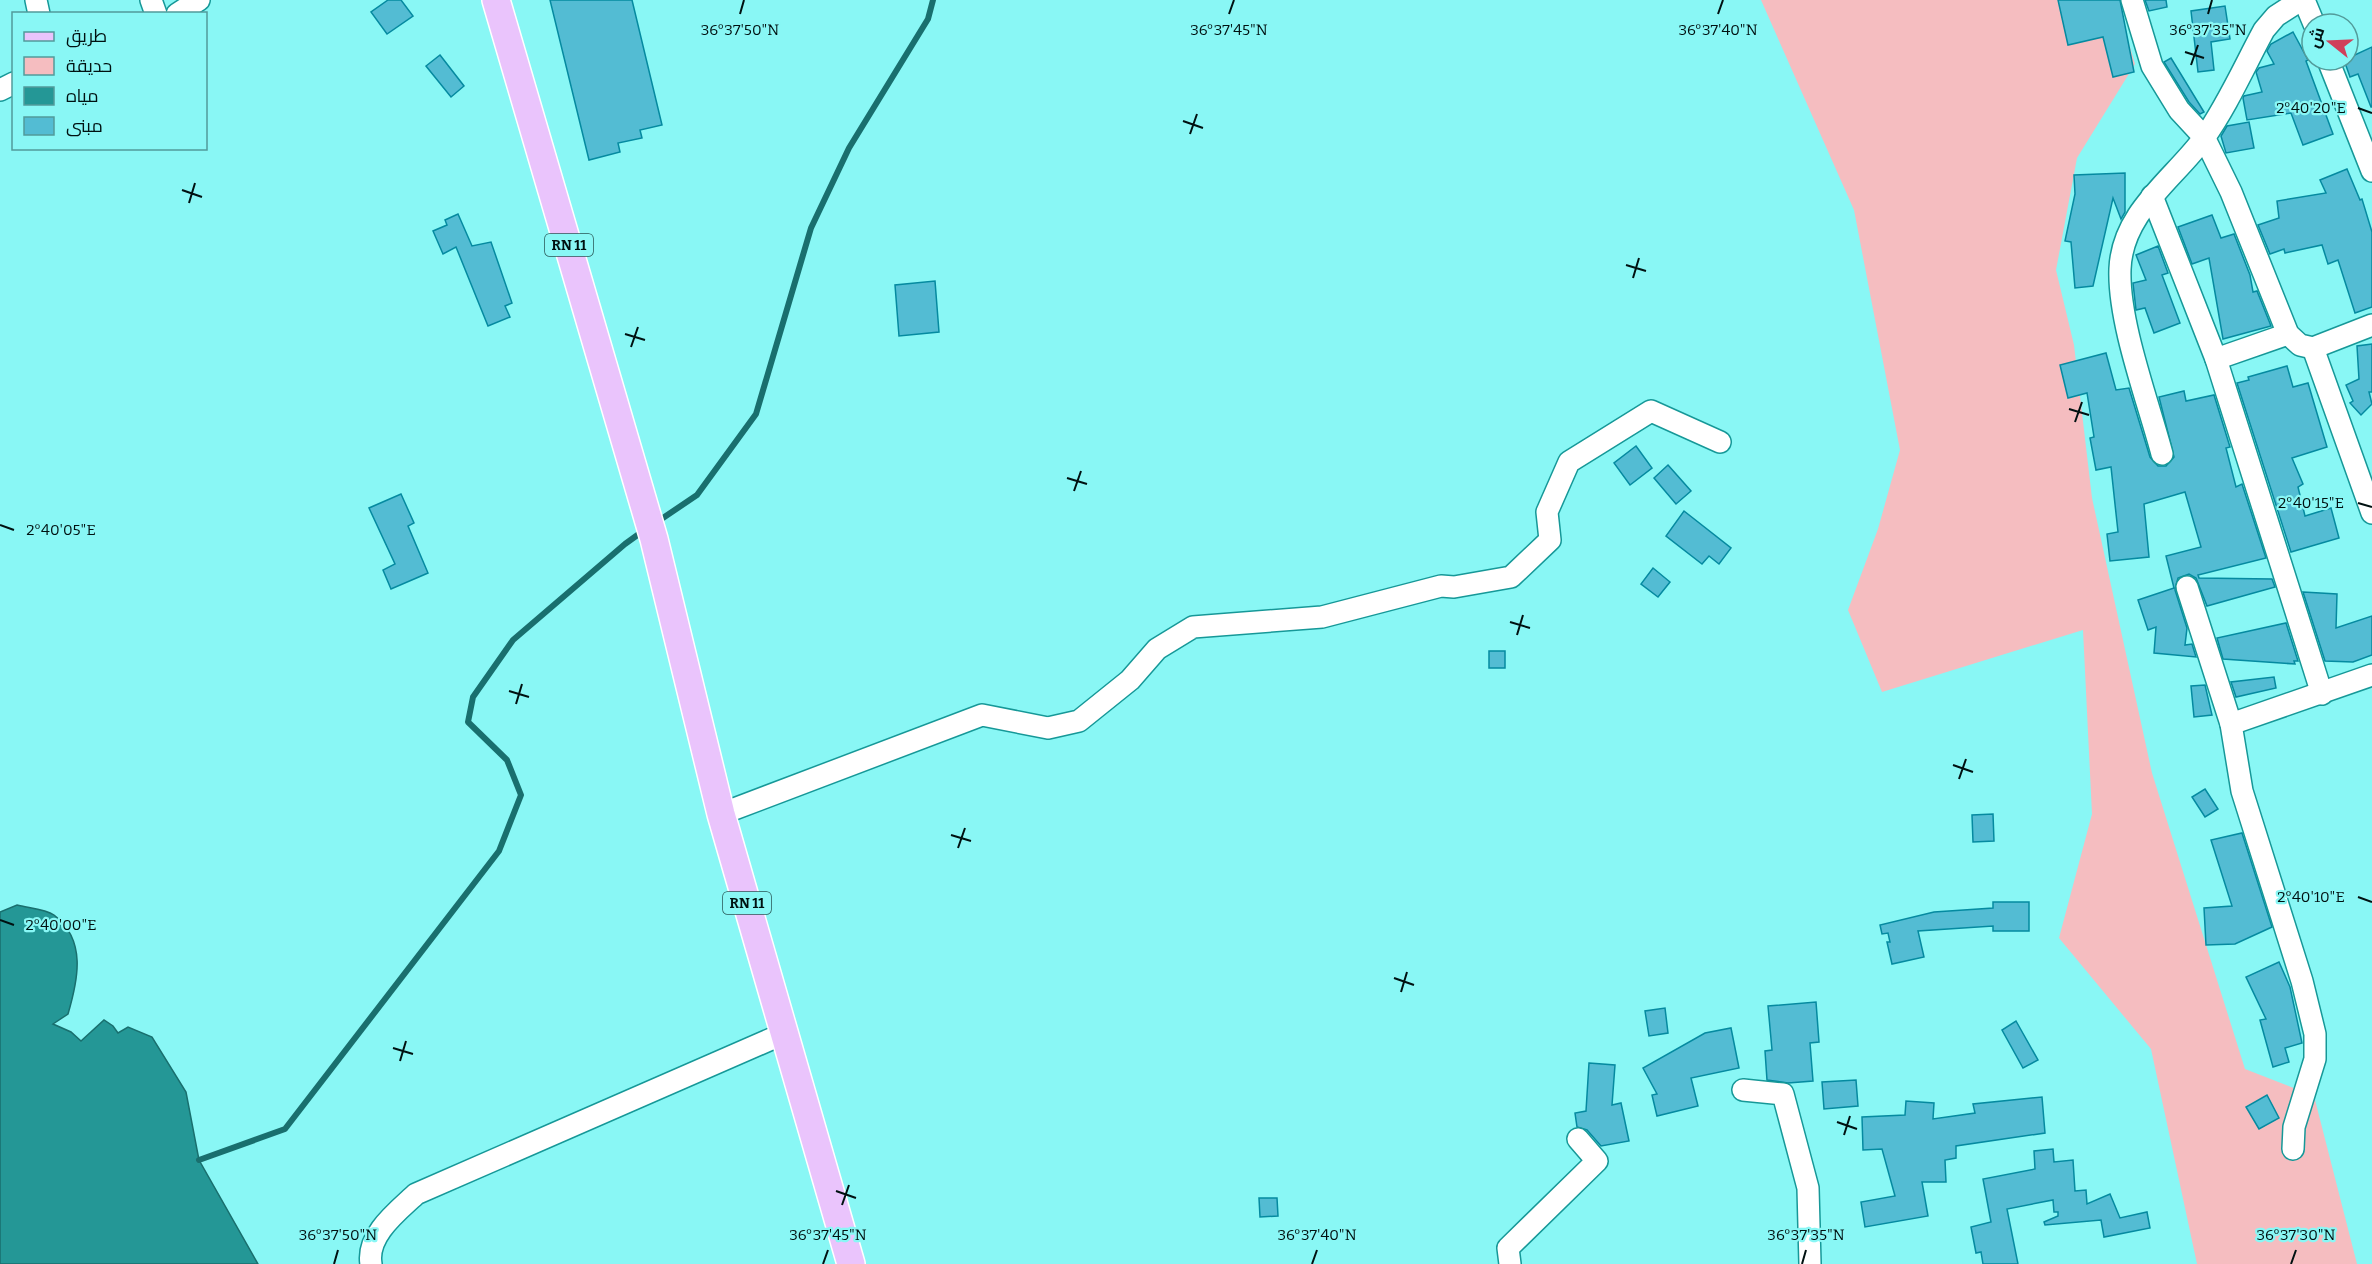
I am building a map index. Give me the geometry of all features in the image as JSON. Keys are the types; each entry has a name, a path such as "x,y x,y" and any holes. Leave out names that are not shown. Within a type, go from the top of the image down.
{"main road":[{"name":"RN 11","path":"496,0 640,489 721,814 851,1264"}],"street":[{"path":"180,12 199,0"},
{"path":"2132,0 2152,66 2179,110 2204,137 2231,192 2288,334 2300,345 2313,348 2372,326"},
{"path":"2162,454 2124,313 2120,269 2123,248 2143,207 2204,137 2264,30 2276,16 2303,0"},
{"path":"2333,72 2372,171"},
{"path":"2152,196 2216,359 2322,694"},
{"path":"2216,359 2288,334"},
{"path":"2313,348 2372,513"},
{"path":"721,814 982,715 1047,728 1079,721 1130,680 1157,649 1193,627 1322,617 1441,586 1454,587 1511,577 1550,540 1546,512 1569,462 1651,411 1720,442"},
{"path":"2187,587 2231,724 2242,791 2302,981 2315,1034 2315,1059 2294,1127 2293,1149"},
{"path":"2231,724 2372,675"},
{"path":"371,1264 370,1258 381,1228 416,1194 784,1033"},
{"path":"1743,1090 1783,1094 1808,1188 1810,1264"},
{"path":"1510,1264 1508,1248 1597,1161 1578,1139"}],"green space":[{"path":"1761,0 2116,0 2135,64 2077,158 2056,270 2074,345 2092,498 2152,773 2245,1069 2314,1096 2357,1264 2197,1264 2151,1049 2059,938 2092,814 2083,630 1882,692 1848,610 1878,529 1900,450 1854,210"}],"water":[{"path":"17,905 54,915 72,936 76,948 77,974 68,1014 53,1024 71,1032 81,1041 104,1020 118,1033 128,1027 152,1037 186,1092 199,1160 258,1264 0,1264 0,912"}],"building":[{"path":"388,0 401,0 413,16 387,34 371,12"},
{"path":"550,0 632,0 662,125 640,130 642,138 618,143 620,152 589,160"},
{"path":"2058,0 2120,0 2134,72 2113,77 2103,37 2068,45"},
{"path":"2145,0 2166,0 2167,7 2149,11"},
{"path":"2225,6 2230,39 2211,42 2214,70 2198,72 2191,11"},
{"path":"2293,32 2300,45 2300,72 2310,72 2333,134 2303,145 2291,113 2247,120 2243,98 2262,92 2256,72 2259,68 2274,64 2267,51 2271,44"},
{"path":"2372,47 2372,107 2358,74 2350,77 2348,72 2360,72 2360,53"},
{"path":"440,55 464,86 451,97 426,66"},
{"path":"2171,58 2204,112 2200,114 2189,102 2164,62"},
{"path":"2249,122 2254,148 2226,153 2221,136 2227,126"},
{"path":"2347,169 2360,200 2362,199 2372,232 2372,307 2355,313 2338,260 2328,264 2322,245 2285,253 2284,249 2270,254 2258,225 2279,218 2277,201 2326,193 2320,180"},
{"path":"2125,173 2125,212 2121,219 2113,198 2093,286 2075,288 2071,242 2065,241 2075,194 2074,175"},
{"path":"458,214 472,246 491,242 512,303 505,306 510,317 488,326 456,247 443,254 433,231 447,225 445,220"},
{"path":"2212,215 2221,238 2234,234 2250,275 2253,292 2257,291 2271,326 2223,339 2209,258 2192,264 2178,227"},
{"path":"2158,246 2168,273 2162,275 2180,323 2154,333 2145,308 2136,310 2133,283 2146,280 2136,255"},
{"path":"935,281 939,332 899,336 895,285"},
{"path":"2372,344 2372,392 2369,392 2372,404 2361,415 2350,403 2353,401 2346,385 2359,379 2357,346"},
{"path":"2106,353 2116,390 2129,388 2150,457 2158,466 2166,466 2174,457 2159,397 2184,391 2186,401 2214,395 2230,447 2226,448 2236,487 2242,484 2266,558 2198,575 2199,578 2272,579 2275,587 2207,606 2196,578 2189,574 2178,578 2175,590 2187,628 2185,645 2192,644 2196,657 2154,653 2156,627 2148,630 2138,600 2174,588 2166,556 2201,547 2185,492 2144,504 2149,557 2110,561 2107,534 2118,532 2111,467 2096,470 2090,438 2094,437 2087,393 2068,398 2060,365"},
{"path":"2287,366 2293,387 2308,383 2327,447 2292,458 2303,484 2298,487 2305,516 2331,508 2339,538 2291,552 2237,383 2249,380 2248,377"},
{"path":"1636,446 1652,468 1630,485 1614,463"},
{"path":"1668,465 1691,491 1676,504 1654,478"},
{"path":"401,494 414,523 408,526 428,573 391,589 383,570 395,564 369,508"},
{"path":"1684,511 1731,548 1719,564 1709,556 1702,564 1666,536"},
{"path":"1653,568 1670,582 1658,597 1641,584"},
{"path":"2303,592 2337,594 2336,628 2372,616 2372,655 2353,662 2325,661"},
{"path":"2286,623 2298,661 2294,661 2295,664 2223,659 2217,638"},
{"path":"1489,651 1505,651 1505,668 1489,668"},
{"path":"2274,677 2276,688 2236,697 2231,682"},
{"path":"2205,685 2212,715 2194,717 2191,686"},
{"path":"2205,789 2218,809 2205,817 2192,797"},
{"path":"1993,814 1994,841 1973,842 1972,815"},
{"path":"2242,833 2272,927 2235,944 2206,945 2204,908 2232,906 2211,840"},
{"path":"1993,902 2029,902 2029,931 1993,931 1993,926 1918,931 1924,957 1892,964 1887,942 1890,942 1888,933 1882,934 1880,925 1934,912 1993,908"},
{"path":"2279,962 2290,987 2302,1043 2285,1048 2289,1062 2273,1067 2260,1020 2266,1019 2246,977"},
{"path":"1816,1002 1819,1042 1810,1043 1813,1081 1788,1083 1767,1080 1765,1051 1772,1050 1768,1006"},
{"path":"1665,1008 1668,1033 1649,1036 1645,1011"},
{"path":"2016,1021 2038,1060 2023,1068 2002,1030"},
{"path":"1731,1028 1739,1068 1691,1078 1698,1106 1657,1116 1652,1095 1657,1094 1643,1068 1705,1033"},
{"path":"1589,1063 1615,1065 1612,1105 1621,1103 1629,1141 1601,1146 1587,1130 1577,1127 1575,1113 1586,1111"},
{"path":"1856,1080 1858,1106 1824,1109 1822,1082"},
{"path":"2267,1095 2279,1118 2259,1129 2246,1107"},
{"path":"2042,1097 2045,1133 1956,1146 1956,1158 1945,1160 1946,1182 1922,1182 1928,1216 1865,1227 1861,1202 1895,1196 1882,1149 1863,1150 1862,1117 1905,1115 1906,1101 1934,1103 1933,1119 1975,1113 1973,1104"},
{"path":"2053,1149 2054,1162 2073,1160 2075,1191 2086,1190 2087,1204 2110,1194 2120,1218 2147,1212 2150,1228 2104,1237 2101,1220 2045,1225 2044,1222 2058,1216 2058,1212 2054,1212 2053,1200 2007,1209 2018,1264 1983,1264 1981,1252 1976,1253 1971,1227 1991,1222 1983,1179 2035,1169 2034,1151"},
{"path":"1259,1198 1277,1198 1278,1216 1260,1217"}],"waterway":[{"path":"657,522 697,495 756,414 811,228 849,148 928,19 933,0"},
{"path":"199,1160 285,1129 499,851 521,795 507,760 468,722 473,697 513,640 643,531"}]}
